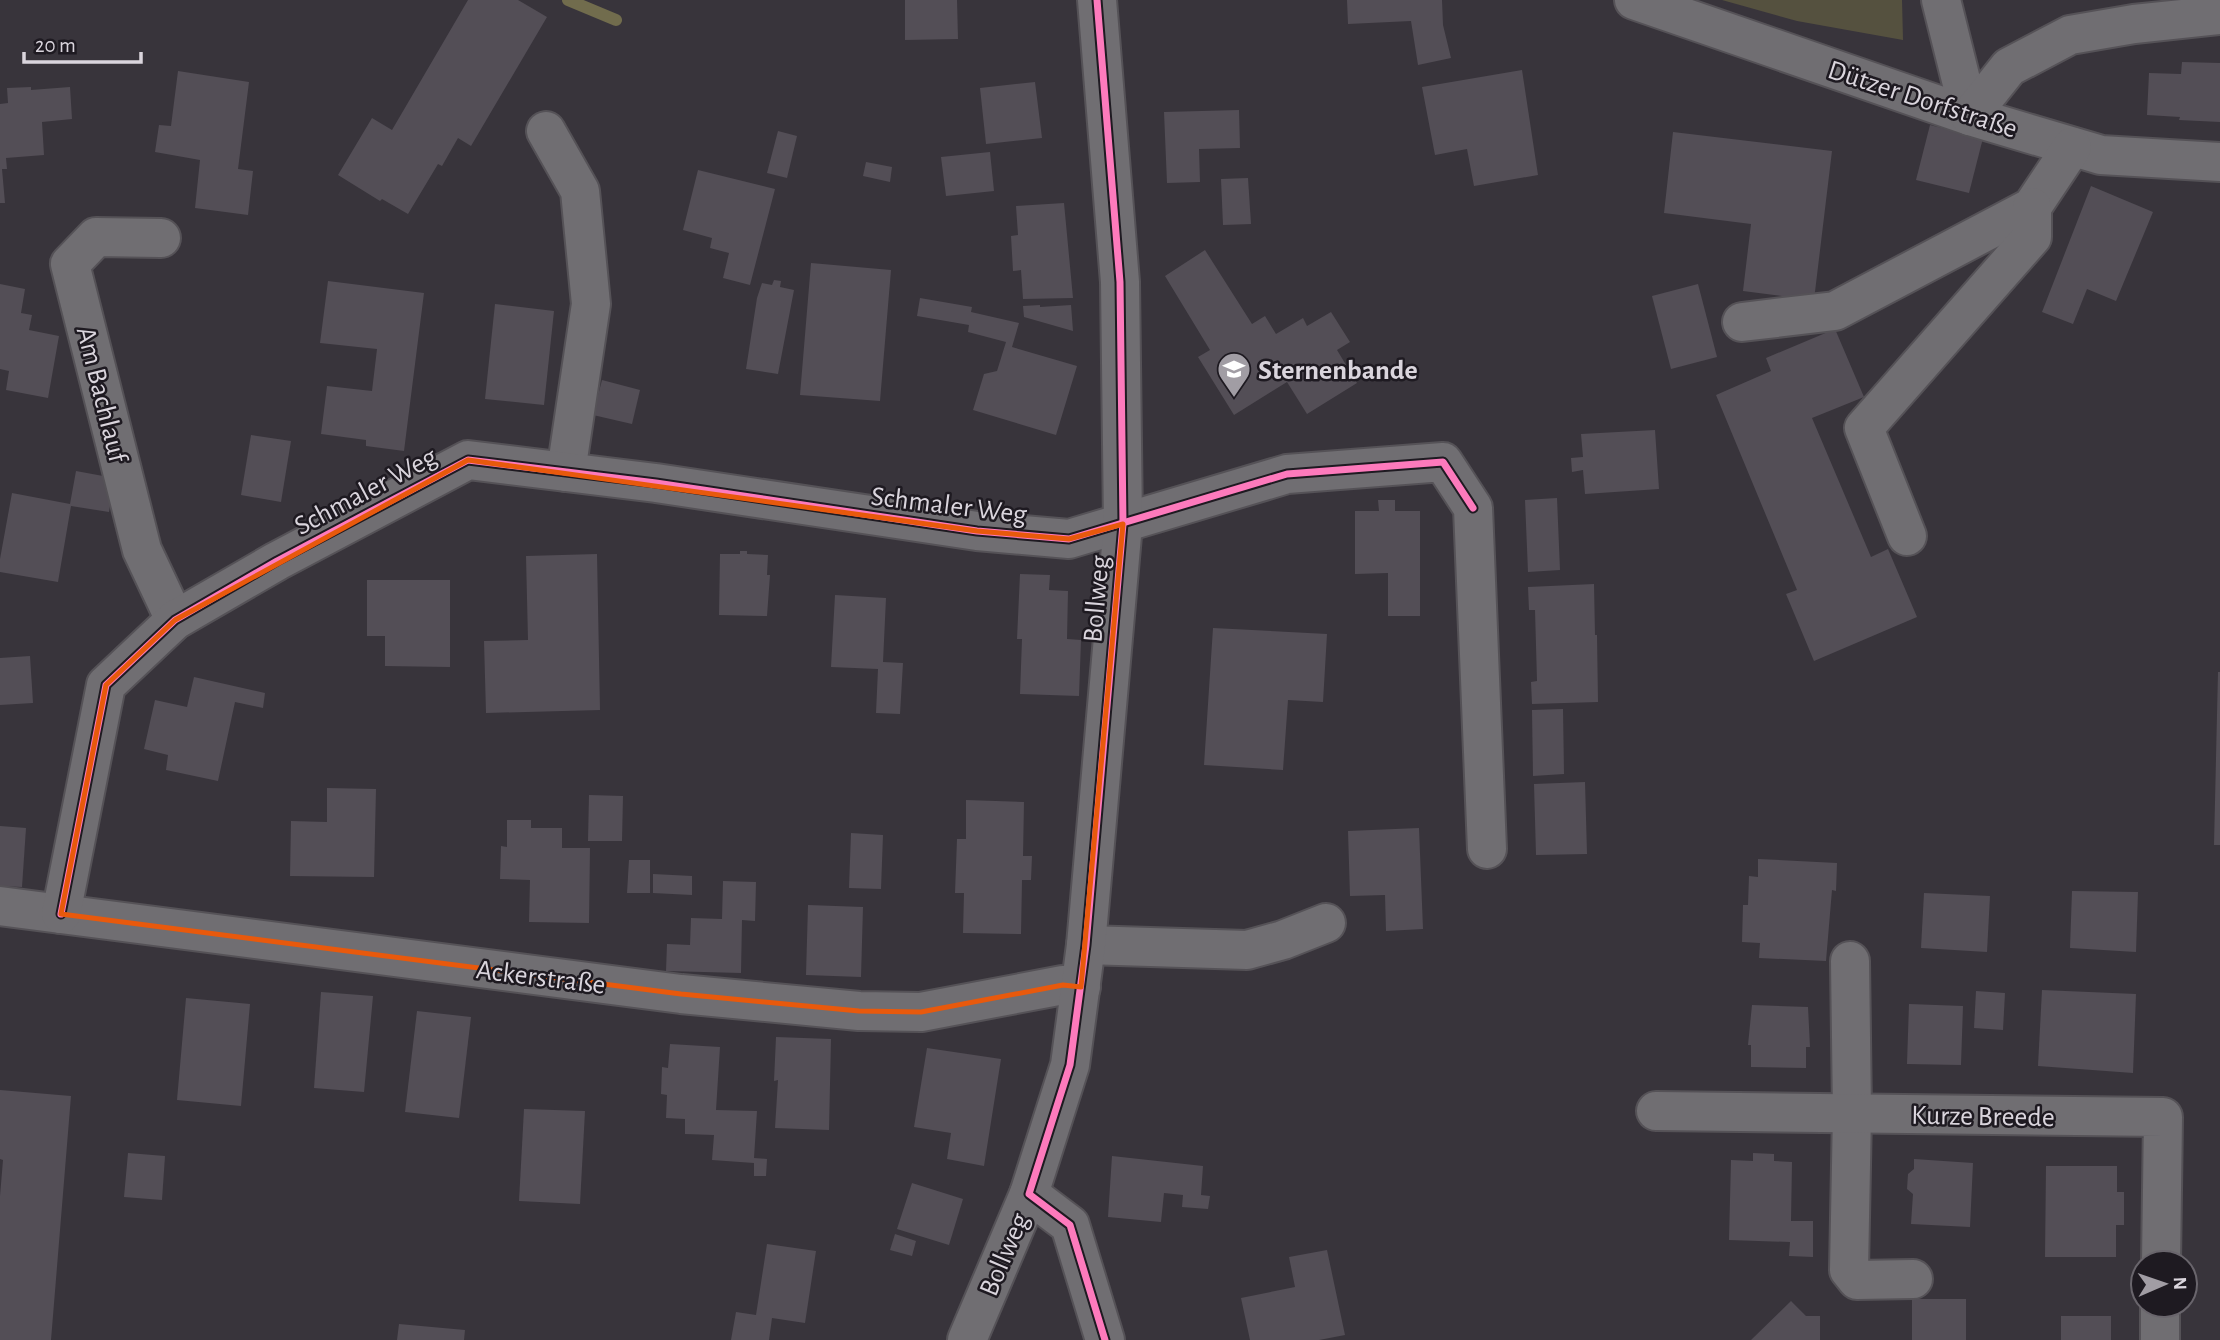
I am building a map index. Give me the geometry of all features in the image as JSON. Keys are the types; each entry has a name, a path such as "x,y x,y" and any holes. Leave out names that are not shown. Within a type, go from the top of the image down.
{"street":[{"name":"Bollweg","path":"967,1340 1029,1194 1070,1065 1086,945 1123,524 1120,282 1097,0"},
{"name":"Dützer Dorfstraße","path":"1634,0 1970,116 2072,147 2101,155 2220,162"},
{"path":"1941,0 1970,116"},
{"path":"1970,116 2008,66 2070,35 2134,24 2220,15"},
{"path":"546,131 580,191 591,304 566,472"},
{"path":"1742,322 1835,311 2032,207 2072,147"},
{"path":"1907,536 1864,428 2032,237 2032,207"},
{"name":"Am Bachlauf","path":"161,238 96,236 70,264 142,550 175,620"},
{"name":"Schmaler Weg","path":"61,914 106,685 175,620 277,561 468,460 656,483 977,531 1069,539 1287,474 1443,462 1474,508 1487,849"},
{"name":"Ackerstraße","path":"0,906 681,994 859,1011 921,1012 1063,985 1081,987"},
{"path":"1086,945 1247,950 1283,940 1326,923"},
{"path":"1850,961 1852,1113 1849,1270 1857,1280 1913,1279"},
{"name":"Kurze Breede","path":"1656,1111 2163,1117 2161,1249"},
{"path":"1029,1194 1070,1225 1105,1340"},
{"path":"2160,1319 2160,1340"}],"highlighted area":[{"path":"468,460 977,531 1069,539 1123,524 1081,987 1063,985 921,1012 859,1011 681,994 61,914 106,685 175,620"}],"shaded area":[{"path":"1722,0 1902,0 1903,40 1797,21"}],"building":[{"path":"468,0 518,0 547,17 471,146 458,138 442,166 438,164 408,214 382,199 380,201 338,175 372,118 392,130"},
{"path":"905,0 957,0 958,39 905,40"},
{"path":"1347,0 1442,0 1443,25 1451,58 1418,65 1411,21 1348,24"},
{"path":"2182,62 2220,63 2220,122 2147,115 2149,73 2181,74"},
{"path":"1522,70 1538,175 1474,186 1467,149 1435,155 1422,87"},
{"path":"178,71 249,82 238,169 253,171 248,215 195,208 200,160 155,152 159,125 171,126"},
{"path":"1035,82 1042,138 986,144 980,88"},
{"path":"31,87 31,90 70,87 72,119 42,122 44,155 6,158 7,169 2,169 5,203 0,203 0,104 8,103 7,88"},
{"path":"1239,110 1240,148 1199,149 1200,182 1167,183 1164,112"},
{"path":"1930,125 1983,138 1969,193 1916,180"},
{"path":"778,131 797,136 787,178 767,173"},
{"path":"1673,132 1832,151 1814,300 1743,291 1751,224 1664,213"},
{"path":"990,152 994,191 946,196 941,157"},
{"path":"866,162 892,167 890,182 863,176"},
{"path":"698,170 775,189 750,285 723,278 729,253 710,248 712,238 683,230"},
{"path":"1248,178 1251,224 1223,225 1221,179"},
{"path":"2091,186 2153,212 2116,301 2087,289 2073,324 2042,312"},
{"path":"1064,203 1073,298 1023,299 1021,270 1013,271 1011,236 1018,235 1016,206"},
{"path":"1205,250 1252,324 1265,316 1276,334 1303,318 1307,326 1331,312 1350,342 1337,350 1357,383 1307,414 1287,382 1234,415 1198,357 1210,350 1165,276"},
{"path":"811,263 891,270 880,401 800,395"},
{"path":"774,280 781,281 780,287 794,290 778,374 746,369 757,298 762,283 772,285"},
{"path":"328,281 424,293 404,451 366,446 366,440 321,434 327,386 372,391 377,349 320,343"},
{"path":"0,284 25,289 21,313 32,315 29,330 59,336 48,398 6,390 9,371 0,369"},
{"path":"1698,284 1717,357 1671,369 1652,296"},
{"path":"920,298 972,307 971,312 1019,323 1012,347 1077,366 1056,435 973,410 984,374 997,371 1006,342 968,332 969,325 917,316"},
{"path":"495,304 554,311 544,405 485,399"},
{"path":"1071,305 1073,331 1024,317 1023,306"},
{"path":"1835,329 1864,397 1812,418 1871,557 1888,549 1917,617 1814,661 1786,594 1797,590 1716,395 1771,371 1766,358"},
{"path":"602,380 640,390 632,424 593,415"},
{"path":"1655,430 1659,489 1585,494 1583,470 1572,472 1571,458 1583,457 1581,434"},
{"path":"251,435 291,441 281,502 241,495"},
{"path":"76,471 114,478 109,512 71,506 58,582 0,572 12,493 70,504"},
{"path":"1557,498 1560,570 1528,572 1525,500"},
{"path":"1378,500 1395,500 1395,511 1420,511 1420,616 1388,616 1388,573 1355,574 1355,511 1379,511"},
{"path":"740,551 768,555 767,575 770,575 767,616 719,615 720,554 740,554"},
{"path":"597,554 600,710 486,713 484,641 528,640 526,556"},
{"path":"1020,574 1050,575 1049,590 1068,591 1067,639 1081,640 1079,696 1020,694 1022,639 1017,639"},
{"path":"367,580 450,580 450,667 385,666 385,636 367,636"},
{"path":"1594,584 1598,702 1532,704 1531,682 1537,681 1535,610 1529,610 1528,587"},
{"path":"835,595 886,598 883,662 903,663 900,714 876,713 878,669 831,667"},
{"path":"1213,628 1327,634 1323,702 1288,700 1283,770 1204,765"},
{"path":"30,656 33,703 0,705 0,658"},
{"path":"2218,672 2220,845 2214,845"},
{"path":"194,677 265,693 263,708 235,702 218,781 166,770 168,755 144,749 155,700 187,707"},
{"path":"1563,709 1564,774 1533,776 1532,710"},
{"path":"1585,782 1587,854 1536,855 1534,784"},
{"path":"327,788 376,789 374,877 290,876 291,821 327,822"},
{"path":"589,795 623,796 622,841 588,841"},
{"path":"966,800 1024,802 1023,856 1032,856 1031,880 1022,880 1021,934 963,933 964,893 955,893 957,839 966,839"},
{"path":"507,820 531,820 531,828 562,828 562,848 590,848 589,923 529,922 530,880 500,879 501,846 507,847"},
{"path":"0,826 26,828 22,887 0,886"},
{"path":"1419,828 1423,929 1386,931 1385,895 1350,896 1348,831"},
{"path":"851,833 883,835 881,889 849,888"},
{"path":"1758,859 1837,863 1836,891 1832,890 1826,961 1759,958 1760,943 1742,942 1743,905 1748,905 1749,876 1758,877"},
{"path":"629,860 650,860 650,893 627,893"},
{"path":"653,874 692,876 692,895 653,893"},
{"path":"723,881 756,882 755,921 742,920 741,973 666,971 667,944 690,945 691,918 722,919"},
{"path":"2072,891 2138,892 2136,952 2070,948"},
{"path":"1924,893 1990,896 1987,952 1921,948"},
{"path":"808,905 863,907 861,977 806,975"},
{"path":"2042,990 2136,994 2133,1073 2038,1066"},
{"path":"1976,991 2005,993 2003,1030 1974,1028"},
{"path":"321,992 373,996 364,1092 314,1088"},
{"path":"186,998 250,1004 241,1106 177,1100"},
{"path":"1909,1004 1963,1006 1961,1065 1907,1064"},
{"path":"1752,1005 1808,1007 1810,1047 1806,1047 1806,1068 1751,1067 1751,1045 1748,1045"},
{"path":"417,1011 471,1017 459,1118 405,1112"},
{"path":"776,1037 831,1039 829,1130 775,1128 778,1080 774,1081"},
{"path":"670,1044 720,1047 716,1110 757,1111 754,1158 767,1159 766,1176 754,1176 754,1163 712,1160 714,1135 685,1134 685,1119 666,1118 667,1095 661,1094 662,1067 668,1068"},
{"path":"927,1048 1001,1059 984,1166 947,1159 951,1133 914,1127"},
{"path":"0,1090 71,1096 51,1340 0,1340 0,1196 3,1160 0,1159"},
{"path":"524,1109 585,1111 580,1204 519,1201"},
{"path":"128,1153 165,1156 162,1200 124,1197"},
{"path":"1753,1153 1774,1154 1774,1161 1792,1162 1791,1221 1813,1221 1813,1257 1789,1256 1790,1242 1729,1240 1731,1160 1753,1161"},
{"path":"1112,1156 1203,1166 1201,1195 1210,1196 1208,1209 1182,1207 1183,1195 1164,1193 1161,1222 1108,1217"},
{"path":"1914,1159 1973,1163 1970,1227 1911,1224 1913,1194 1907,1189 1908,1174 1914,1169"},
{"path":"2046,1166 2117,1166 2117,1192 2124,1192 2124,1225 2116,1225 2116,1257 2045,1257"},
{"path":"912,1183 963,1199 949,1245 897,1229"},
{"path":"895,1234 916,1241 912,1256 890,1250"},
{"path":"767,1244 816,1251 805,1323 772,1318 769,1340 731,1340 736,1312 756,1315"},
{"path":"1327,1250 1345,1335 1319,1340 1250,1340 1241,1298 1295,1287 1289,1257"},
{"path":"1912,1299 1966,1299 1966,1340 1912,1340"},
{"path":"1791,1301 1806,1316 1820,1316 1820,1340 1751,1340"},
{"path":"2061,1316 2111,1316 2111,1340 2061,1340"},
{"path":"399,1324 465,1330 464,1340 397,1340"}],"waterway":[{"path":"568,0 616,20"}],"cycle path":[{"path":"1097,0 1120,282 1123,524 1086,945 1070,1065 1029,1194 1070,1225 1105,1340"},
{"path":"61,914 106,685 175,620 277,561 468,460 656,483 977,531 1069,539 1287,474 1443,462 1473,508"}],"place":[{"name":"Sternenbande","path":"1234,399"}]}
